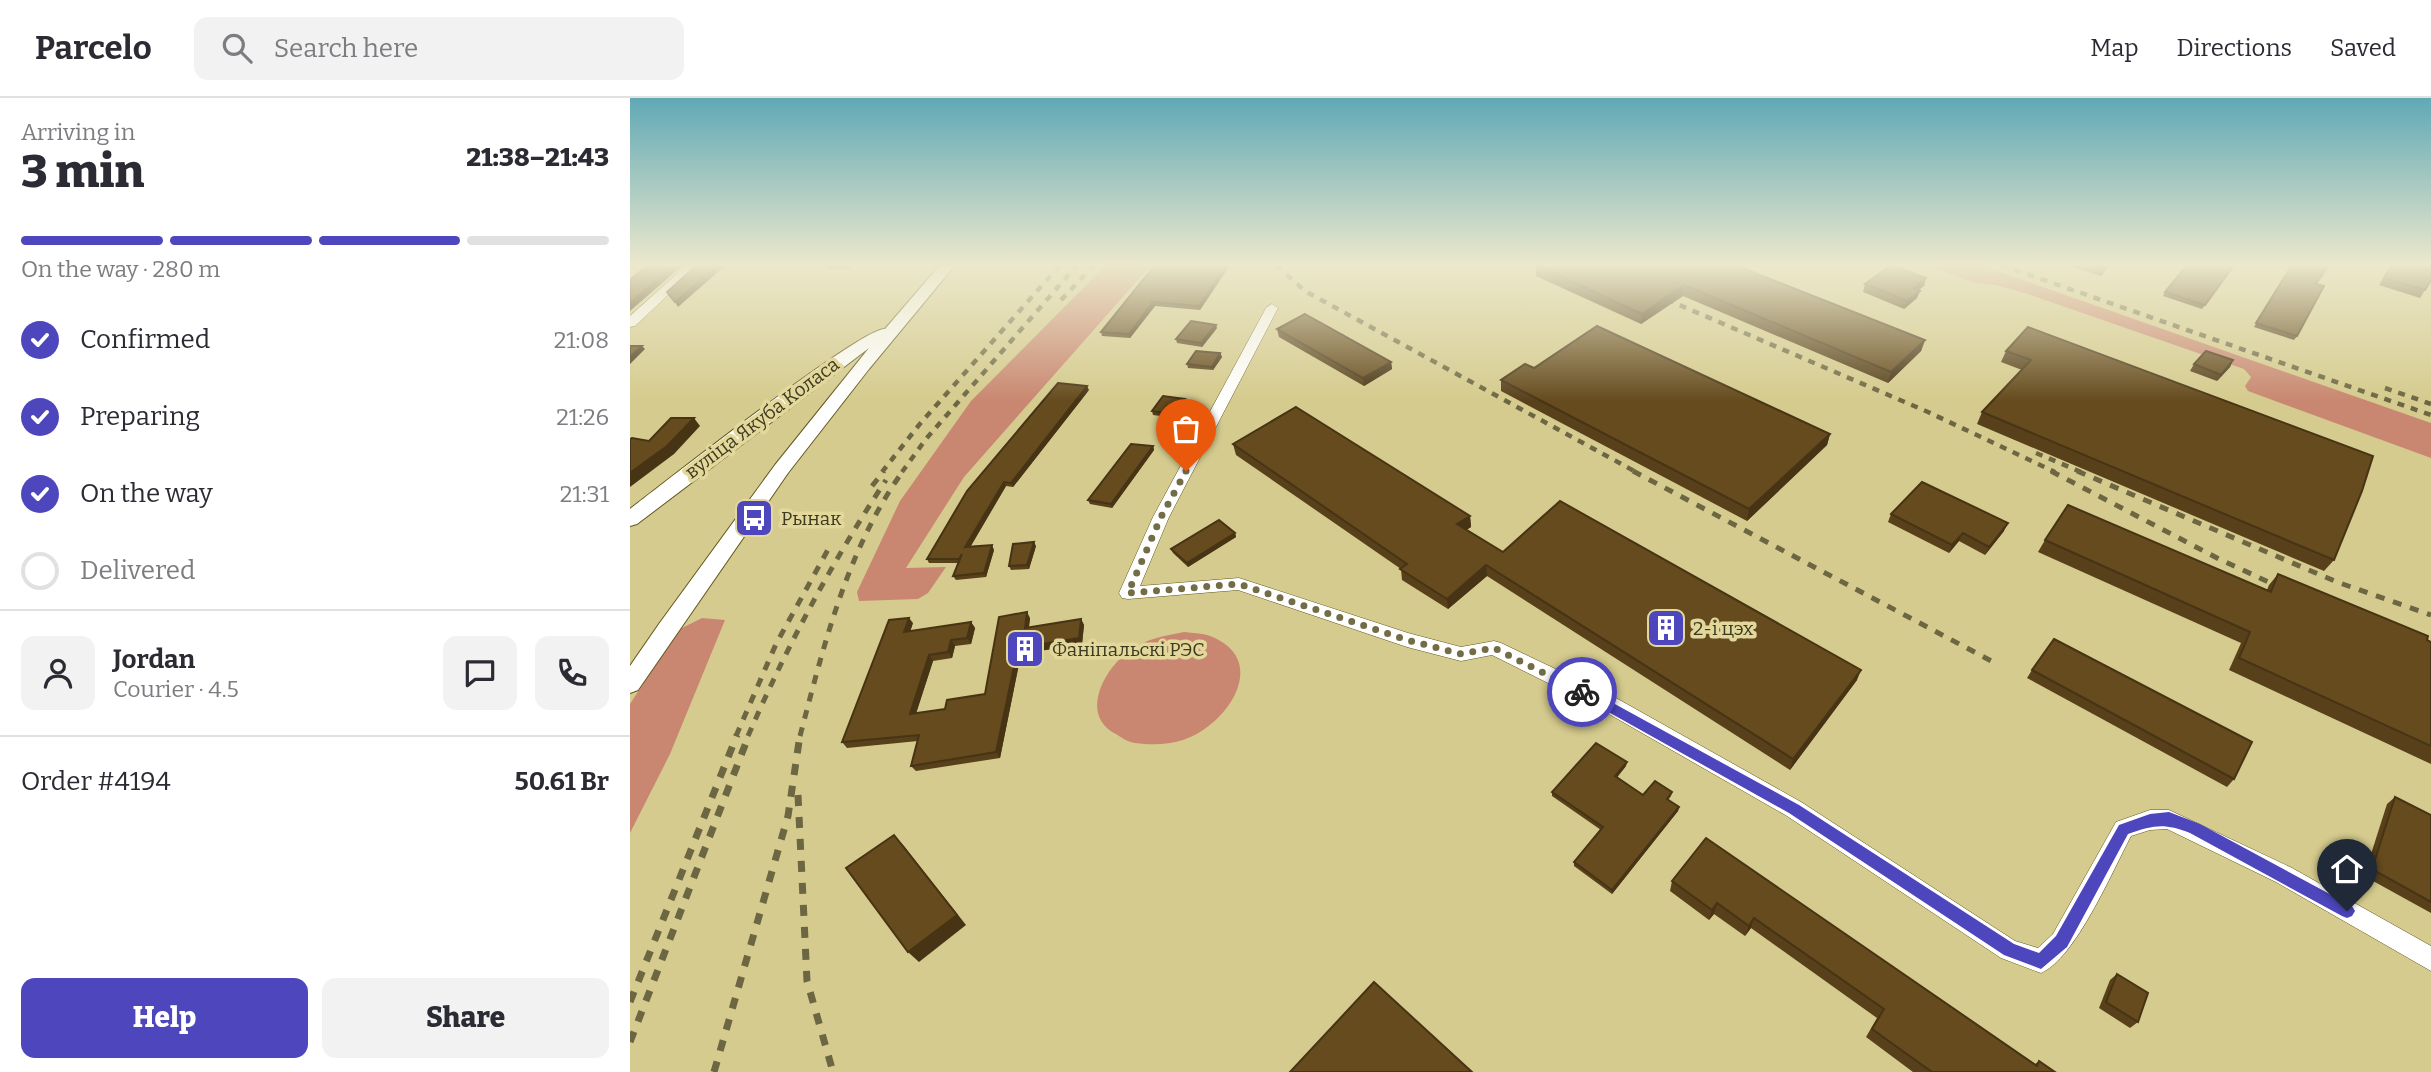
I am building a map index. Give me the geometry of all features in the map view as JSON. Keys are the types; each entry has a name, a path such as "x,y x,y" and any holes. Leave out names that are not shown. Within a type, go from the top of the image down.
{"street":[{"path":"630,323 644,310"},
{"path":"630,684 716,557 907,310"},
{"path":"1271,310 1161,517 1128,593 1239,584 1407,640 1461,654 1494,648 1609,705 1794,809 2009,950 2041,961 2061,942 2124,829 2150,820 2169,819 2284,875 2431,959"},
{"name":"вуліца Якуба Коласа","path":"630,519 843,357 897,322"},
{"path":"843,357 868,358"}],"shaded area":[{"path":"1061,310 1111,310 964,477 906,568 946,567 928,593 918,599 859,601 857,592 900,501 971,401"},
{"path":"2075,310 2110,310 2431,423 2431,458 2248,391 2245,386 2251,377 2244,369"},
{"path":"702,618 725,620 670,754 630,833 630,704 678,630"},
{"path":"1184,632 1210,636 1228,647 1238,660 1240,676 1236,692 1227,707 1199,732 1171,743 1130,742 1105,726 1099,716 1097,704 1099,692 1111,669 1135,647 1155,638"}],"building":[{"path":"1118,310 1147,310 1129,334 1101,332"},
{"path":"1745,310 1850,310 1925,340 1891,372"},
{"path":"2264,310 2311,310 2297,336 2256,323"},
{"path":"1305,314 1391,362 1363,378 1277,329"},
{"path":"1191,321 1216,325 1201,343 1176,339"},
{"path":"1597,326 1830,434 1749,509 1501,380 1525,364 1534,368"},
{"path":"2028,327 2373,456 2334,560 1982,412 2031,360 2006,351"},
{"path":"630,346 642,346 630,357"},
{"path":"1196,351 1220,353 1212,367 1187,364"},
{"path":"2206,351 2233,360 2221,375 2194,364"},
{"path":"1058,383 1087,386 1011,483 1004,482 965,547 992,545 984,573 953,576 962,554 959,559 927,559 967,491"},
{"path":"1163,396 1185,399 1174,414 1152,411"},
{"path":"1296,407 1470,516 1457,524 1503,552 1560,501 1861,670 1793,759 1486,565 1447,599 1400,569 1407,564 1233,444"},
{"path":"671,418 694,418 667,446 630,473 630,439 649,441"},
{"path":"1131,444 1153,446 1111,504 1088,500"},
{"path":"1922,482 2008,523 1989,547 1963,533 1952,545 1891,514"},
{"path":"2068,505 2271,592 2278,574 2428,636 2427,640 2431,642 2431,746 2239,658 2250,632 2045,540"},
{"path":"1219,520 1235,533 1187,563 1171,549"},
{"path":"1034,542 1027,565 1009,566 1013,544"},
{"path":"1027,612 1025,628 1081,619 1079,638 1018,648 996,752 911,766 919,735 842,742 889,620 909,618 904,632 971,622 967,638 951,640 948,652 929,655 910,714 945,709 947,700 985,694 999,617"},
{"path":"2054,639 2252,742 2234,779 2032,670"},
{"path":"1596,743 1627,762 1615,776 1643,795 1655,781 1672,792 1667,799 1679,807 1612,890 1574,862 1603,827 1552,792"},
{"path":"2395,797 2431,815 2431,902 2372,869"},
{"path":"894,835 957,915 908,952 846,868"},
{"path":"1706,838 2037,1066 2039,1061 2055,1072 1932,1072 1872,1029 1884,1009 1754,918 1749,926 1717,903 1712,910 1672,881"},
{"path":"2117,974 2148,993 2138,1022 2106,1002"},
{"path":"1374,982 1472,1072 1290,1072"}],"railway":[{"path":"882,472 919,425 1020,310"},
{"path":"902,472 926,439 1038,310"},
{"path":"1341,310 1636,472"},
{"path":"1692,310 1928,412 2055,472"},
{"path":"2131,310 2431,415"},
{"path":"2385,388 2431,404"},
{"path":"2036,453 2081,472"},
{"path":"872,486 884,471"},
{"path":"800,736 828,633 852,565 883,501 903,471"},
{"path":"1633,471 1997,664"},
{"path":"2051,471 2219,559 2288,591"},
{"path":"2077,471 2337,582 2431,615"},
{"path":"748,736 811,605 886,480"},
{"path":"736,736 776,644 830,546"},
{"path":"630,1002 737,735"},
{"path":"630,1042 749,735"},
{"path":"714,1072 788,816 800,735"},
{"path":"798,795 807,981 833,1072"}],"way so far":[{"path":"1186,471 1161,517 1128,593 1239,584 1407,640 1461,654 1494,648 1582,692"}],"place":[{"name":"Рынак","path":"754,518"},
{"name":"2-і цэх","path":"1666,628"},
{"name":"Фаніпальскі РЭС","path":"1025,649"}],"route":[{"path":"1582,692 1794,809 2009,950 2041,961 2061,942 2124,829 2150,820 2169,819 2195,829 2347,911"}]}
